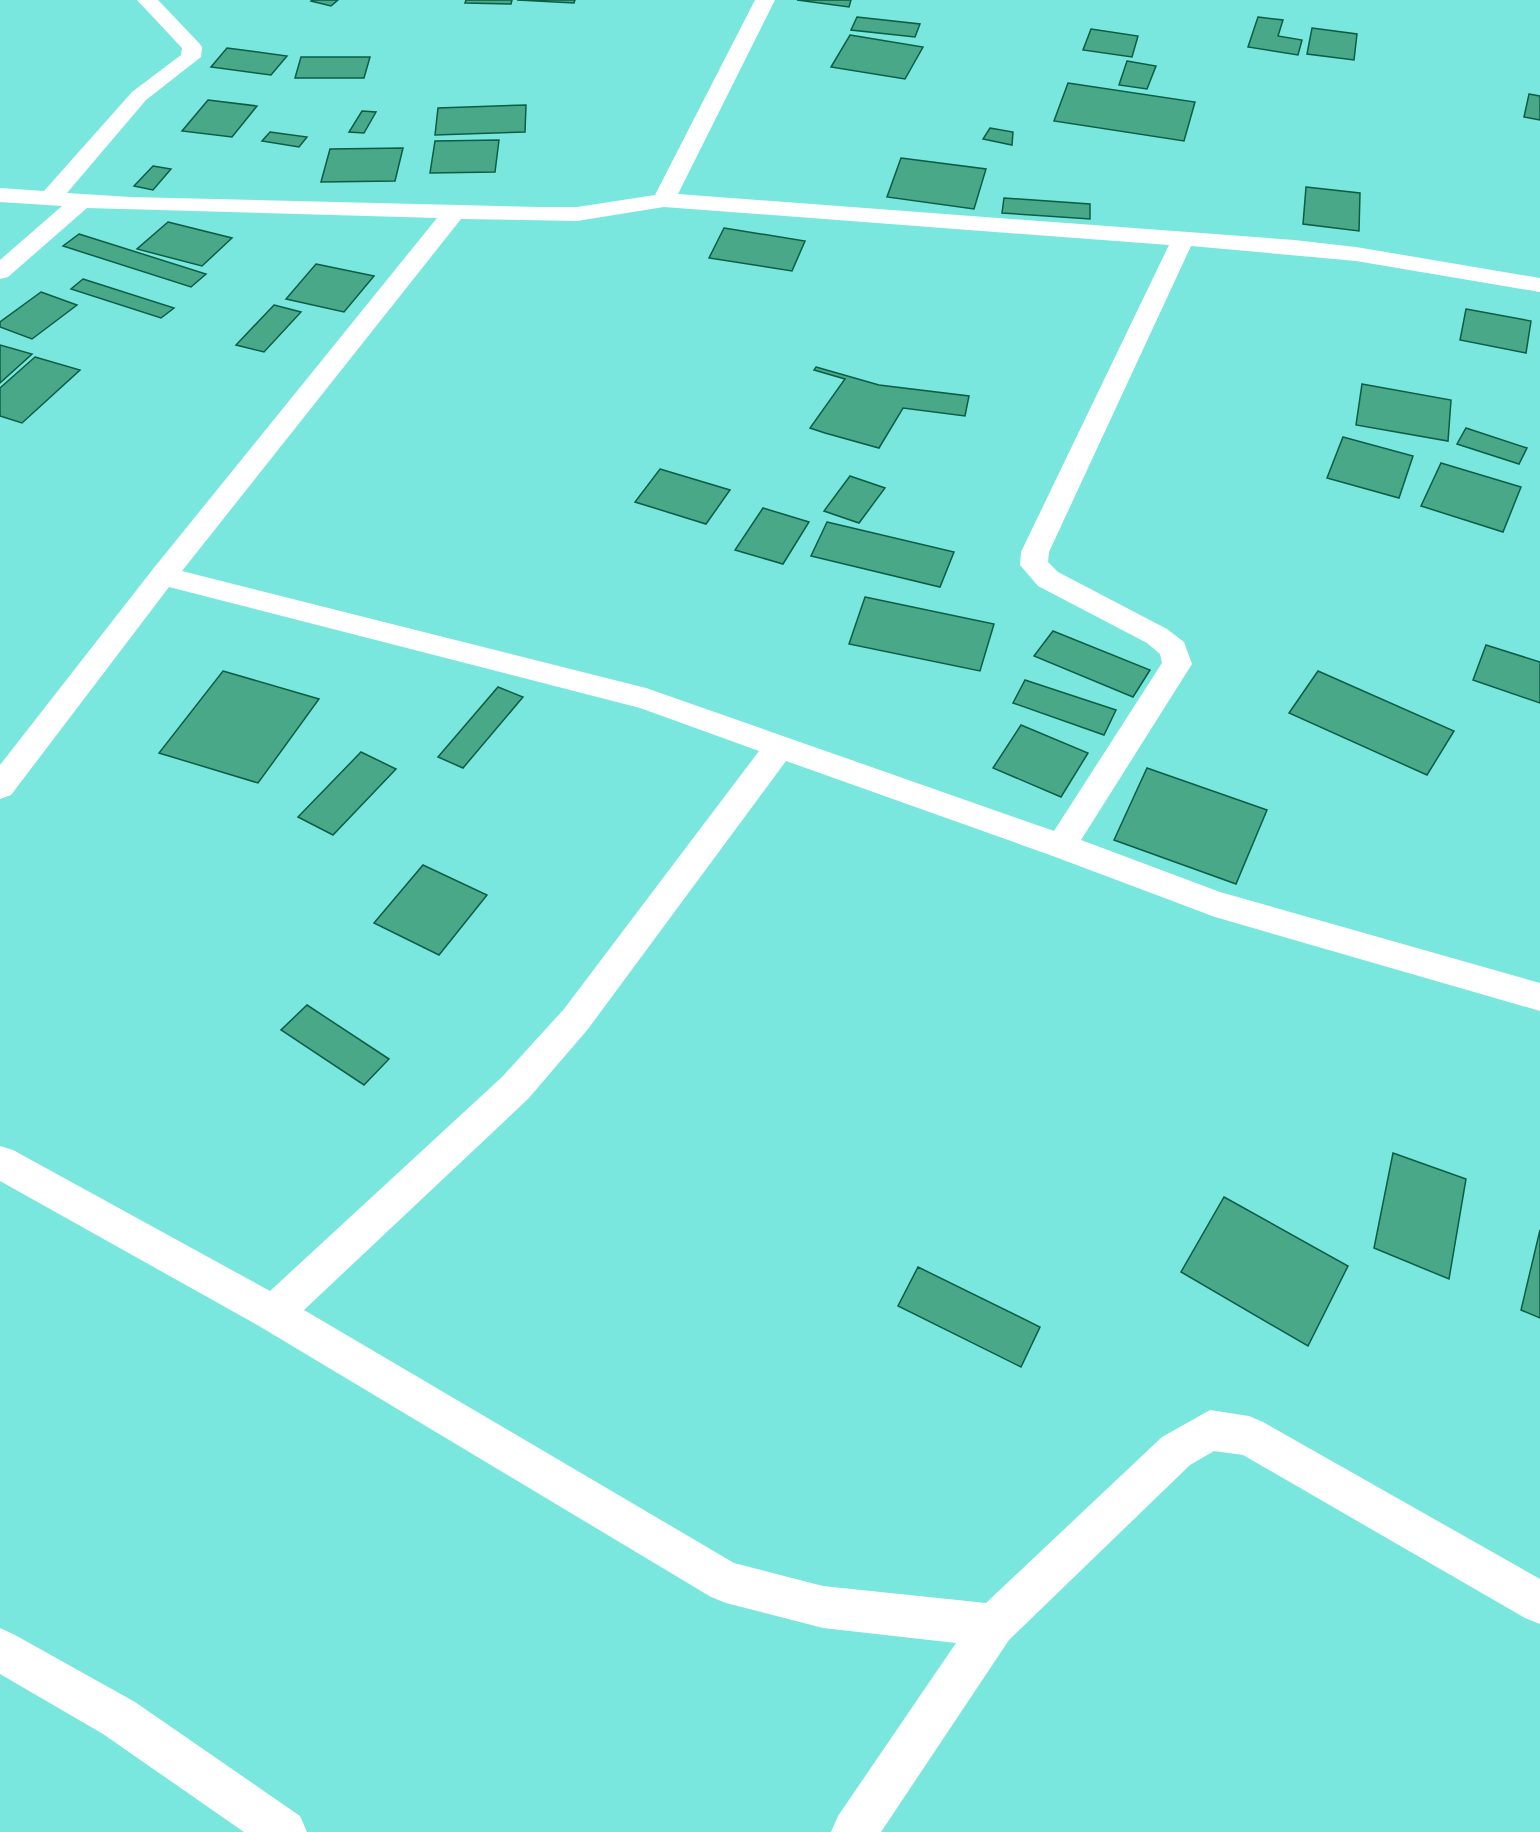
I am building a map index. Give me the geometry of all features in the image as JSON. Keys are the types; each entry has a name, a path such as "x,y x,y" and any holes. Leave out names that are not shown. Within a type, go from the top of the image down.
{"street":[{"path":"49,200 139,96 191,57 192,47 147,0"},
{"path":"664,200 765,0"},
{"path":"0,195 131,204 577,214 664,200 1294,247 1356,254 1540,285"},
{"path":"0,272 81,201"},
{"path":"0,787 163,576 455,211"},
{"path":"1061,846 1177,664 1174,649 1157,636 1048,579 1035,565 1035,552 1183,239"},
{"path":"163,576 646,699 1061,846 1215,904 1540,997"},
{"path":"273,1313 515,1088 576,1019 779,747"},
{"path":"0,1162 273,1313 726,1582 823,1607 994,1625"},
{"path":"854,1832 994,1625 1176,1451 1210,1430 1249,1436 1540,1603"},
{"path":"0,1650 119,1718 284,1832"}],"building":[{"path":"312,0 338,0 331,6"},
{"path":"466,0 512,0 511,4 465,3"},
{"path":"517,0 575,0 574,3"},
{"path":"797,0 851,0 849,7"},
{"path":"857,17 920,24 915,37 851,30"},
{"path":"1258,17 1283,20 1278,36 1302,40 1298,55 1248,47"},
{"path":"1312,28 1357,34 1354,60 1307,54"},
{"path":"1091,29 1138,36 1132,57 1083,50"},
{"path":"850,35 923,47 905,79 831,67"},
{"path":"227,48 287,56 271,75 211,67"},
{"path":"301,57 370,57 364,78 295,78"},
{"path":"1127,61 1156,66 1147,89 1119,85"},
{"path":"1068,83 1195,102 1184,141 1054,121"},
{"path":"1529,94 1540,96 1540,120 1524,117"},
{"path":"208,100 257,106 232,137 182,131"},
{"path":"526,105 525,132 435,135 438,108"},
{"path":"362,111 376,112 364,133 349,132"},
{"path":"990,128 1013,132 1012,145 983,139"},
{"path":"270,132 307,137 299,147 262,141"},
{"path":"499,140 495,172 430,173 435,141"},
{"path":"403,148 395,181 321,182 330,149"},
{"path":"901,158 986,169 974,209 887,197"},
{"path":"153,166 171,169 153,190 134,186"},
{"path":"1306,187 1360,193 1359,231 1303,224"},
{"path":"1004,198 1090,204 1090,219 1002,213"},
{"path":"168,222 232,238 202,266 137,249"},
{"path":"724,228 805,241 792,271 709,258"},
{"path":"79,234 206,274 191,287 63,246"},
{"path":"316,264 374,276 344,312 286,299"},
{"path":"83,279 174,308 161,318 71,289"},
{"path":"41,292 77,305 32,339 0,327 0,322"},
{"path":"274,305 301,312 264,352 236,345"},
{"path":"1466,309 1531,321 1526,353 1460,340"},
{"path":"0,345 32,354 0,383"},
{"path":"35,357 80,370 22,423 0,416 0,388"},
{"path":"816,367 879,385 969,396 965,416 903,408 879,448 825,433 810,428 845,379 814,370"},
{"path":"1362,384 1451,400 1448,441 1356,425"},
{"path":"1466,428 1527,448 1519,464 1457,444"},
{"path":"1343,437 1413,456 1399,498 1327,478"},
{"path":"1441,463 1521,487 1503,532 1421,506"},
{"path":"660,469 730,490 706,524 635,502"},
{"path":"850,476 885,488 859,523 824,511"},
{"path":"763,508 809,522 783,564 735,550"},
{"path":"827,522 954,552 940,587 811,556"},
{"path":"865,597 994,624 980,671 849,644"},
{"path":"1053,631 1150,670 1133,697 1034,656"},
{"path":"1486,645 1540,662 1540,703 1473,680"},
{"path":"223,671 319,699 258,783 159,753"},
{"path":"1318,671 1454,731 1427,775 1289,713"},
{"path":"1025,680 1116,710 1104,735 1013,703"},
{"path":"498,687 523,697 463,768 438,757"},
{"path":"1021,725 1088,753 1061,797 993,768"},
{"path":"361,752 396,769 333,835 298,817"},
{"path":"1147,768 1267,810 1236,884 1114,840"},
{"path":"423,865 487,895 439,955 374,923"},
{"path":"307,1005 389,1059 364,1085 281,1030"},
{"path":"1393,1153 1466,1179 1449,1279 1374,1248"},
{"path":"1224,1197 1348,1266 1308,1346 1181,1272"},
{"path":"1540,1230 1540,1318 1521,1310"},
{"path":"918,1267 1040,1327 1021,1367 898,1306"}]}
